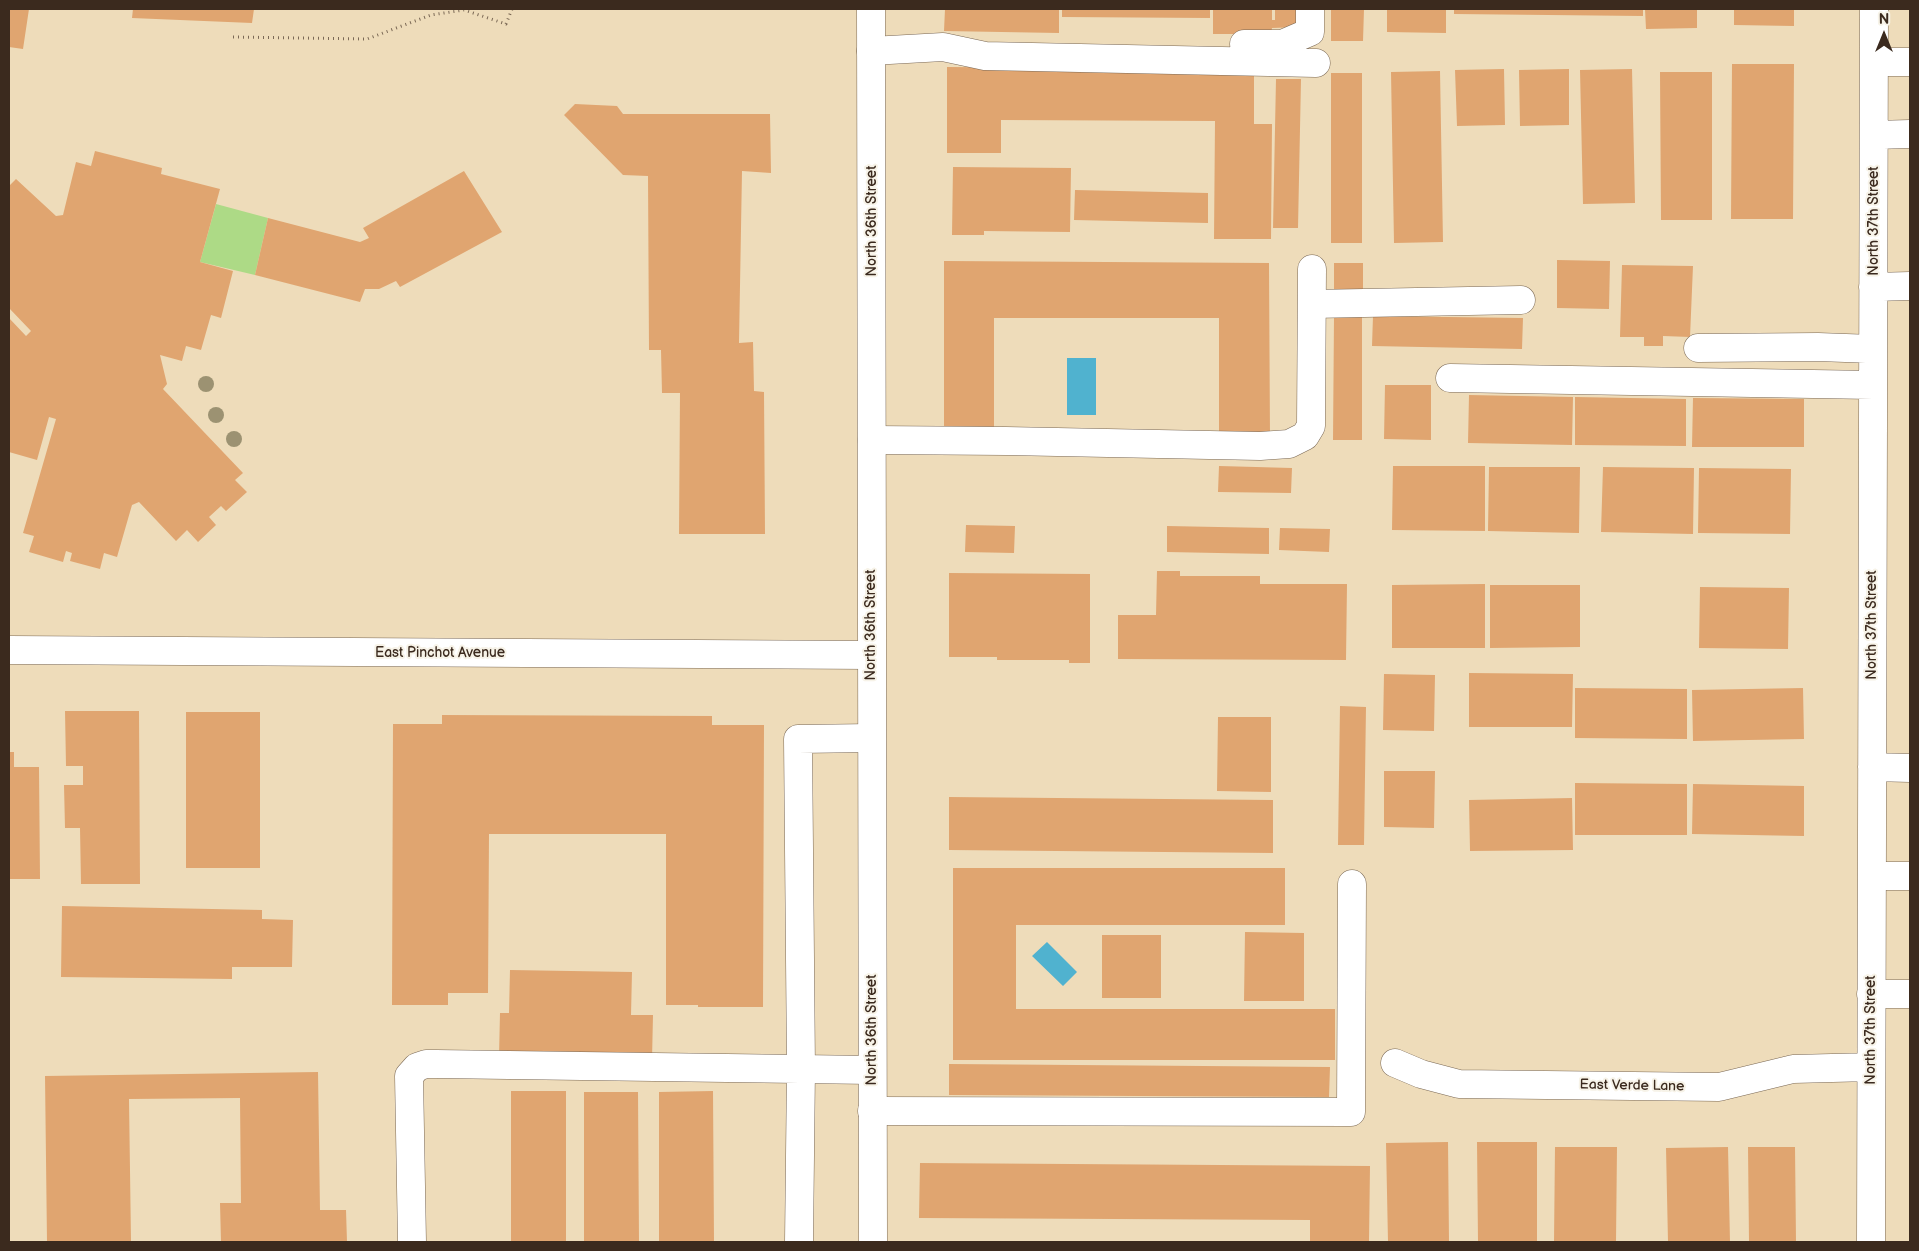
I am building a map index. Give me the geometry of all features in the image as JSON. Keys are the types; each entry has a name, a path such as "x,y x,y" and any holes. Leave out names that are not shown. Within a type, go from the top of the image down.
{"street":[{"name":"North 36th Street","path":"871,9 873,1242"},
{"path":"871,51 943,47 1282,44 1310,32 1310,9"},
{"name":"North 37th Street","path":"1871,1242 1874,9"},
{"path":"943,47 985,56 1316,63"},
{"path":"1874,62 1910,62"},
{"path":"1874,135 1910,134"},
{"path":"872,440 1260,446 1289,444 1306,436 1312,426 1312,269"},
{"path":"1873,287 1910,286"},
{"path":"1312,304 1521,300"},
{"path":"1698,348 1818,347 1873,349"},
{"path":"1450,378 1704,381 1873,386"},
{"name":"East Pinchot Avenue","path":"9,650 871,656"},
{"path":"799,1242 798,739 871,738"},
{"path":"1872,767 1910,768"},
{"path":"1872,876 1910,876"},
{"path":"872,1111 1352,1112 1352,884"},
{"path":"1871,994 1910,994"},
{"name":"East Verde Lane","path":"1395,1063 1421,1074 1459,1084 1719,1087 1793,1069 1871,1066"},
{"path":"412,1242 409,1076 416,1067 436,1064 872,1070"}],"path":[{"path":"233,37 367,39 431,15 464,10 506,24 512,9"}],"green space":[{"path":"216,204 268,218 255,275 200,262"}],"water":[{"path":"1067,358 1096,358 1096,415 1067,415"},
{"path":"1047,942 1077,972 1063,986 1032,956"}],"building":[{"path":"9,9 29,9 23,49 9,47"},
{"path":"133,9 254,9 252,23 132,18"},
{"path":"945,9 1059,9 1059,33 944,31"},
{"path":"1062,9 1210,9 1210,18 1062,17"},
{"path":"1213,9 1272,9 1272,20 1275,20 1275,9 1301,9 1301,27 1272,28 1271,34 1213,34"},
{"path":"1331,9 1364,9 1363,41 1331,41"},
{"path":"1387,9 1446,9 1446,33 1387,32"},
{"path":"1454,9 1643,9 1643,16 1454,14"},
{"path":"1645,9 1697,9 1697,28 1646,29"},
{"path":"1734,9 1794,9 1794,26 1734,25"},
{"path":"1732,64 1794,64 1793,219 1731,219"},
{"path":"947,67 1254,69 1254,124 1272,124 1271,239 1214,239 1215,121 1001,120 1001,153 947,153"},
{"path":"1504,69 1505,125 1457,126 1455,70"},
{"path":"1569,69 1569,125 1520,126 1519,70"},
{"path":"1632,69 1635,203 1583,204 1580,70"},
{"path":"1440,71 1443,242 1394,243 1391,72"},
{"path":"1660,72 1712,72 1712,220 1661,220"},
{"path":"1331,73 1362,73 1362,243 1331,243"},
{"path":"1276,79 1301,79 1298,228 1273,228"},
{"path":"575,104 617,106 623,114 770,114 771,173 742,171 739,343 753,342 754,391 764,392 765,534 679,534 680,393 662,393 661,350 649,350 648,176 623,175 564,115"},
{"path":"95,151 162,168 161,174 220,189 200,262 233,271 221,318 211,315 201,350 186,346 182,361 160,355 167,384 163,389 243,473 235,480 247,492 226,511 221,506 209,517 216,525 198,542 187,530 176,541 139,502 132,505 117,557 104,553 100,569 70,561 72,553 66,551 63,562 29,552 34,536 23,533 56,419 49,417 37,460 9,452 9,318 26,336 31,331 9,308 9,186 16,179 56,216 63,215 76,162 91,166"},
{"path":"953,167 1071,168 1070,232 984,231 984,235 952,235"},
{"path":"464,171 502,232 400,287 396,281 379,289 365,289 360,302 255,275 268,218 360,242 369,238 363,228"},
{"path":"1075,190 1208,193 1208,223 1074,220"},
{"path":"1557,260 1610,261 1609,309 1557,308"},
{"path":"944,261 1269,263 1270,439 1219,439 1219,318 994,318 994,429 944,429"},
{"path":"1334,263 1363,263 1363,290 1334,290"},
{"path":"1622,265 1693,266 1690,337 1663,336 1663,346 1644,346 1644,337 1620,337"},
{"path":"1373,316 1523,318 1522,349 1372,346"},
{"path":"1334,317 1362,317 1362,440 1333,440"},
{"path":"1385,385 1431,385 1431,440 1384,439"},
{"path":"1469,395 1573,397 1572,445 1468,443"},
{"path":"1575,397 1686,399 1686,446 1575,445"},
{"path":"1693,398 1804,399 1804,447 1692,447"},
{"path":"1219,466 1292,468 1291,493 1218,492"},
{"path":"1393,466 1485,466 1485,531 1392,530"},
{"path":"1489,467 1580,467 1579,533 1488,531"},
{"path":"1603,467 1694,468 1693,534 1601,532"},
{"path":"1699,468 1791,469 1790,534 1698,533"},
{"path":"966,525 1015,526 1014,553 965,552"},
{"path":"1167,526 1269,528 1269,554 1167,552"},
{"path":"1280,528 1330,529 1329,552 1279,550"},
{"path":"1157,571 1180,571 1180,576 1260,576 1260,584 1347,584 1346,660 1118,659 1118,615 1156,615"},
{"path":"949,573 1090,574 1090,663 1069,663 1069,660 997,660 997,657 949,657"},
{"path":"1485,584 1485,648 1392,648 1392,585"},
{"path":"1490,585 1580,585 1580,647 1490,648"},
{"path":"1700,587 1789,588 1788,649 1699,648"},
{"path":"1469,673 1573,674 1572,727 1469,727"},
{"path":"1384,674 1435,675 1434,731 1383,730"},
{"path":"1575,688 1687,689 1687,739 1575,738"},
{"path":"1803,688 1804,739 1693,741 1692,690"},
{"path":"1340,706 1366,707 1364,845 1338,845"},
{"path":"65,711 139,711 140,884 81,884 80,828 65,828 64,785 83,785 83,766 66,766"},
{"path":"186,712 260,712 260,868 186,868"},
{"path":"442,715 712,716 712,725 764,725 763,1007 666,1005 666,834 489,834 488,993 448,993 448,1005 392,1005 393,724 442,724"},
{"path":"1218,717 1271,717 1271,792 1217,791"},
{"path":"9,752 14,752 14,767 39,767 40,879 9,879"},
{"path":"1384,771 1435,771 1434,828 1384,827"},
{"path":"1575,783 1687,784 1687,835 1575,835"},
{"path":"1693,784 1804,786 1804,836 1692,834"},
{"path":"949,797 1273,800 1273,853 949,850"},
{"path":"1572,798 1573,850 1470,851 1469,800"},
{"path":"953,868 1285,868 1285,925 1016,925 1016,1009 1335,1009 1335,1060 953,1060"},
{"path":"62,906 262,910 262,919 293,920 292,967 232,967 232,979 61,977"},
{"path":"1245,932 1304,933 1304,1001 1244,1001"},
{"path":"1102,935 1161,935 1161,998 1102,998"},
{"path":"510,970 632,972 631,1015 653,1015 652,1060 499,1057 500,1013 509,1013"},
{"path":"949,1064 1330,1067 1329,1097 949,1095"},
{"path":"318,1072 320,1210 346,1210 347,1242 221,1242 220,1203 241,1203 240,1098 129,1099 131,1242 47,1242 45,1076"},
{"path":"511,1091 566,1091 566,1242 511,1242"},
{"path":"713,1091 714,1242 659,1242 659,1092"},
{"path":"584,1092 638,1092 639,1242 584,1242"},
{"path":"1448,1142 1449,1242 1388,1242 1386,1143"},
{"path":"1477,1142 1537,1142 1537,1242 1478,1242"},
{"path":"1555,1147 1617,1147 1616,1242 1554,1242"},
{"path":"1728,1147 1730,1242 1668,1242 1666,1148"},
{"path":"1748,1147 1795,1147 1796,1242 1749,1242"},
{"path":"920,1163 1370,1166 1369,1242 1310,1242 1310,1220 919,1218"}]}
